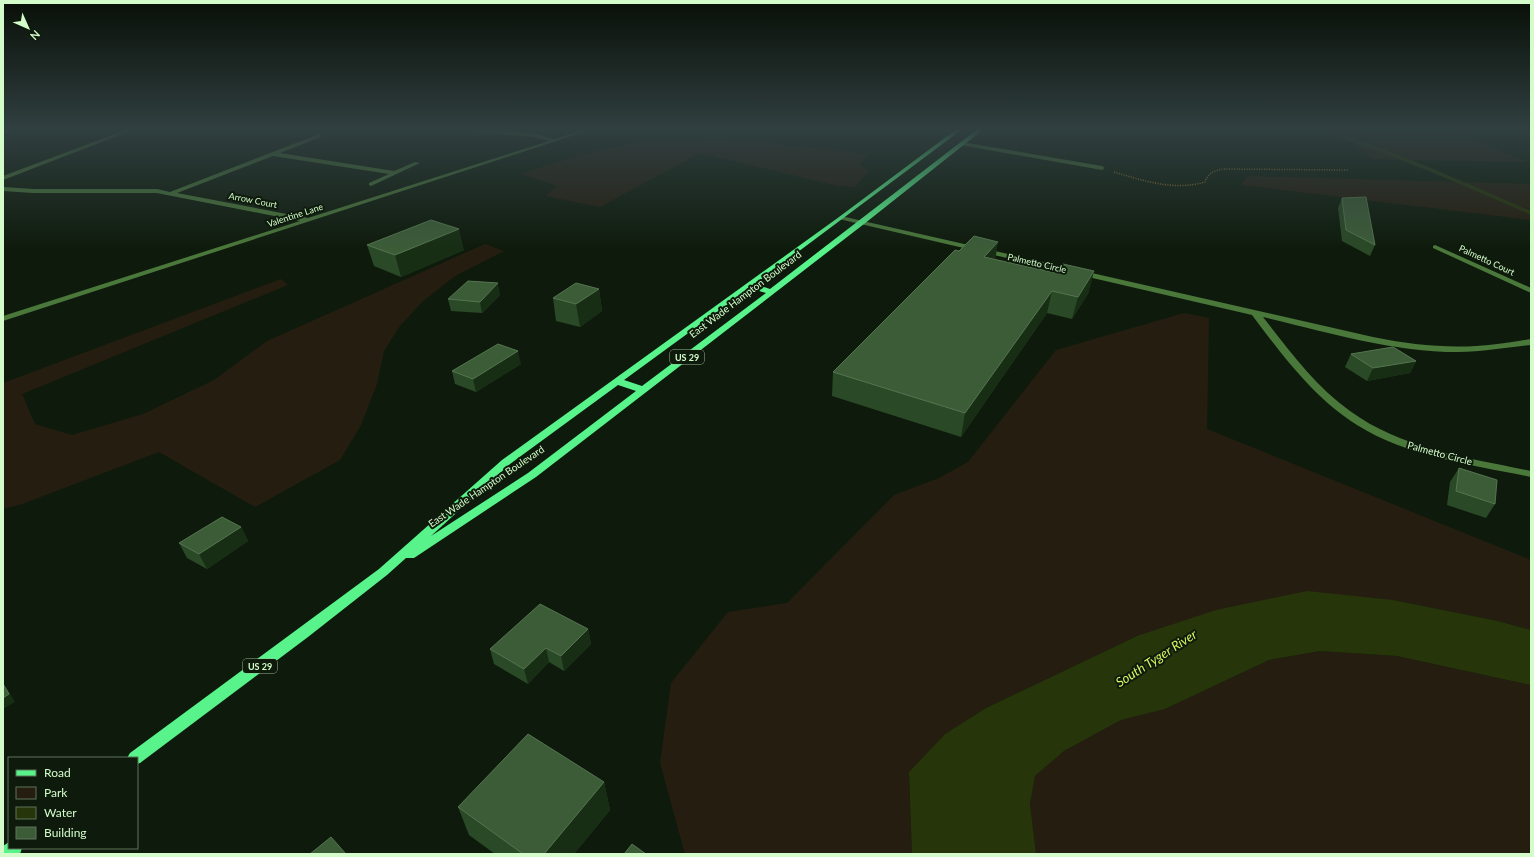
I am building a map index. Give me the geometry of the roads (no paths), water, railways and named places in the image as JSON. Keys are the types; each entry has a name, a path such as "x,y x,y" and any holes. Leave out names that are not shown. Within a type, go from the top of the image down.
{"main road":[{"name":"East Wade Hampton Boulevard","path":"136,757 383,572 532,475 771,292 820,244 841,218 907,168"},
{"name":"East Wade Hampton Boulevard","path":"383,572 506,462 749,285 820,244 862,223 932,168"},
{"path":"749,285 771,292"},
{"path":"617,381 643,390"}],"street":[{"path":"3,178 29,168"},
{"path":"169,194 237,168"},
{"path":"363,168 395,173"},
{"path":"371,184 406,168"},
{"name":"Valentine Lane","path":"3,319 468,168"},
{"name":"Arrow Court","path":"3,189 33,191 157,191 309,220"},
{"name":"Palmetto Circle","path":"841,218 1373,340 1408,346 1441,349 1472,349 1531,342"},
{"name":"Palmetto Court","path":"1434,247 1531,292"},
{"name":"Palmetto Circle","path":"1256,314 1289,356 1339,407 1361,422 1389,437 1422,450 1531,474"}],"water":[{"name":"South Tyger River","path":"1307,591 1393,600 1498,621 1531,630 1531,685 1397,656 1320,651 1269,660 1165,709 1121,720 1064,751 1035,776 1030,804 1036,854 912,854 909,772 945,734 986,708 1137,636 1216,610"}],"waterway":[{"path":"1424,168 1531,213"}]}
